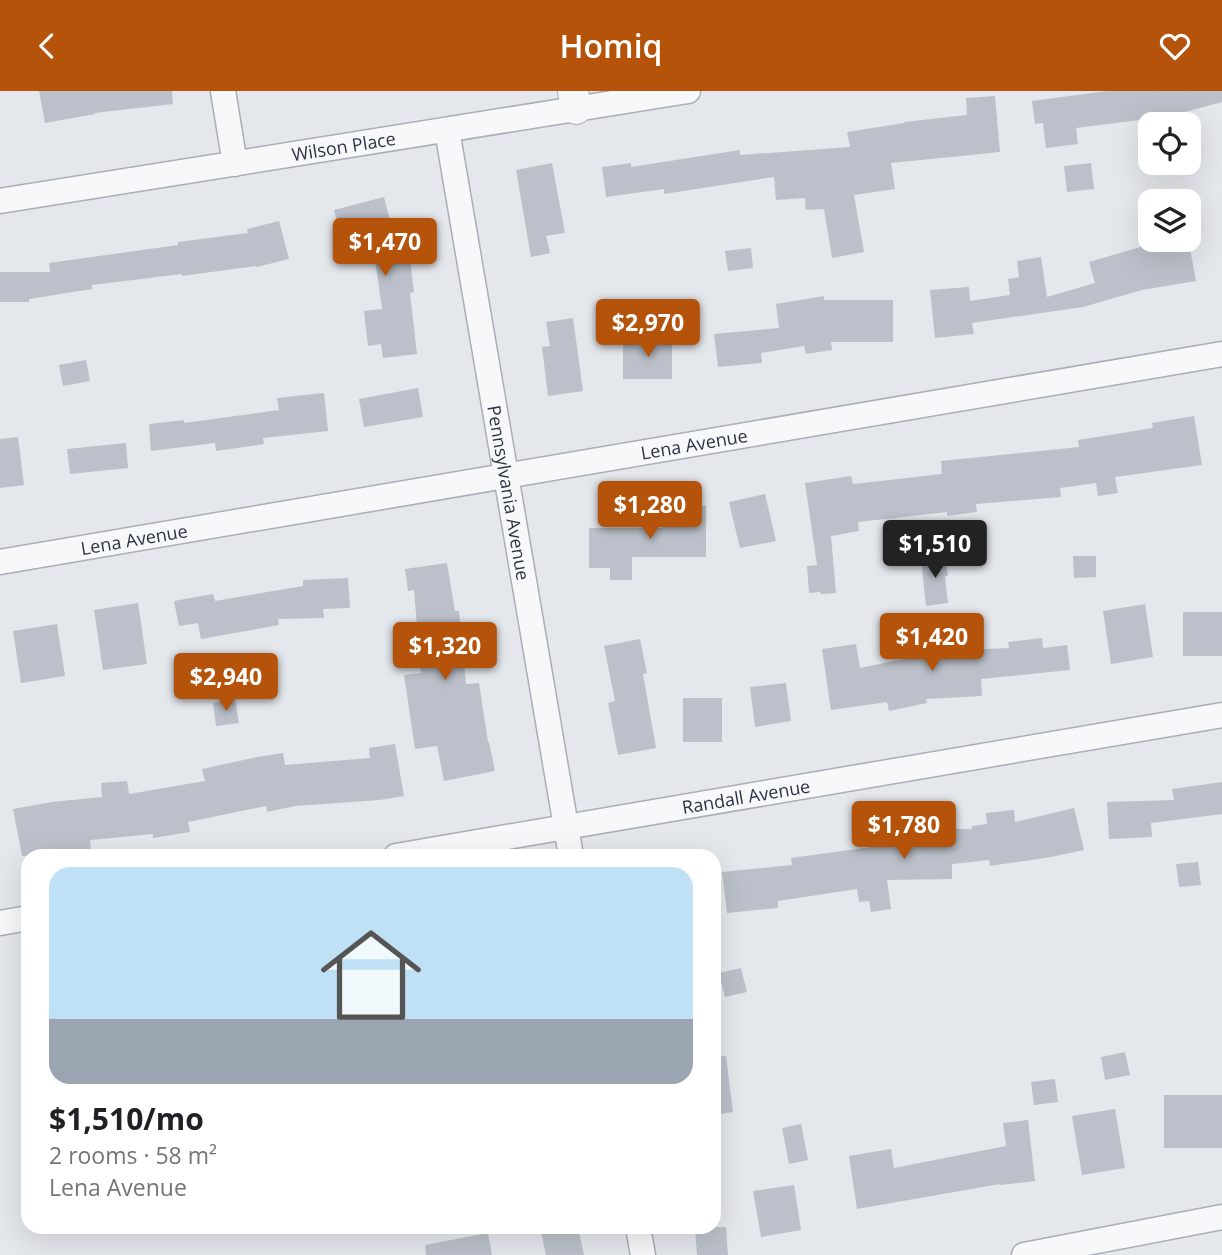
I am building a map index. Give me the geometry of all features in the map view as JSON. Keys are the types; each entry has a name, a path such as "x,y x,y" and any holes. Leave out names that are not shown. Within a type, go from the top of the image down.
{"street":[{"path":"223,91 234,164"},
{"name":"Wilson Place","path":"0,201 447,130 575,100 688,91"},
{"name":"Pennsylvania Avenue","path":"447,130 570,849"},
{"name":"Lena Avenue","path":"0,562 1222,354"},
{"name":"Randall Avenue","path":"437,849 1222,715"},
{"path":"0,923 21,919"},
{"path":"1024,1255 1222,1217"},
{"path":"639,1234 643,1255"}],"building":[{"path":"39,91 172,91 173,104 95,113 45,123"},
{"path":"1107,91 1222,91 1222,102 1185,112 1138,112 1138,120 1076,128 1078,144 1046,148 1043,123 1035,124 1032,101"},
{"path":"995,96 1000,152 891,163 895,189 854,195 864,252 832,258 824,209 806,210 805,198 776,200 774,177 664,194 664,189 606,197 602,167 631,163 631,167 740,150 740,155 850,147 847,132 967,115 966,98"},
{"path":"552,163 565,233 546,236 550,253 531,257 516,170"},
{"path":"1091,163 1094,189 1067,192 1064,166"},
{"path":"384,197 396,245 408,243 417,354 383,358 381,344 368,346 364,311 382,309 371,230 341,237 334,210"},
{"path":"279,221 289,259 257,267 92,285 92,289 29,299 29,302 0,302 0,272 50,272 49,263 248,233 247,229"},
{"path":"751,248 753,268 728,271 725,251"},
{"path":"1138,248 1138,252 1191,252 1196,281 1142,290 1083,307 972,323 974,334 935,338 930,290 969,287 970,301 1010,295 1008,279 1019,277 1017,261 1041,257 1047,297 1095,283 1089,262"},
{"path":"824,296 824,300 893,300 893,342 831,342 832,350 806,354 804,346 761,353 762,363 718,367 714,334 779,328 776,304"},
{"path":"573,318 583,391 548,396 542,347 550,346 546,322"},
{"path":"623,339 672,339 672,379 623,379"},
{"path":"86,360 90,381 63,386 59,365"},
{"path":"418,388 423,417 364,427 359,399"},
{"path":"324,393 328,431 263,438 264,444 216,451 215,443 151,451 149,424 184,420 184,423 279,410 277,398"},
{"path":"1194,416 1202,465 1115,477 1118,493 1098,496 1096,483 1060,488 1061,497 976,504 977,512 947,516 947,512 858,522 859,531 831,536 836,593 809,593 807,566 817,565 805,483 851,476 853,484 942,474 941,461 1079,447 1078,440 1153,428 1152,423"},
{"path":"18,437 24,485 0,488 0,439"},
{"path":"126,443 128,468 70,474 67,449"},
{"path":"765,494 776,541 740,548 729,502"},
{"path":"663,506 706,506 706,557 632,557 632,580 610,580 610,568 589,568 589,528 663,528"},
{"path":"945,556 948,603 926,606 921,559"},
{"path":"1073,556 1096,556 1096,577 1074,578"},
{"path":"447,563 455,611 459,611 466,684 479,683 495,771 444,781 437,746 415,749 404,675 421,673 414,590 408,591 405,569"},
{"path":"348,578 350,608 323,609 324,618 278,619 279,625 201,639 198,623 179,626 174,601 213,594 215,601 303,586 303,580"},
{"path":"138,603 147,664 103,670 94,610"},
{"path":"1145,604 1153,657 1111,664 1103,611"},
{"path":"1183,612 1222,612 1222,656 1183,656"},
{"path":"57,624 65,676 21,683 13,631"},
{"path":"1042,638 1043,648 1067,645 1070,670 981,679 982,696 926,699 927,703 889,711 887,702 831,710 822,649 856,644 860,668 941,651 1009,648 1008,642"},
{"path":"640,639 647,673 643,674 656,748 618,755 608,703 615,701 604,646"},
{"path":"786,683 791,721 755,727 750,687"},
{"path":"683,698 722,698 722,742 683,742"},
{"path":"235,699 239,723 216,726 213,703"},
{"path":"395,744 404,796 295,806 267,812 266,806 188,822 190,832 153,838 153,834 90,840 91,849 21,851 13,809 102,797 101,783 127,781 129,794 205,781 202,769 257,757 283,753 285,765 370,758 369,748"},
{"path":"1222,782 1222,814 1151,823 1152,837 1109,839 1107,802 1174,800 1172,789"},
{"path":"1074,808 1084,850 990,866 989,860 952,864 952,879 887,880 891,909 871,912 869,901 859,902 857,889 778,901 778,908 727,913 722,872 792,865 791,858 915,841 915,829 972,829 972,826 987,824 986,813 1014,810 1015,822"},
{"path":"1198,862 1201,885 1179,887 1176,864"},
{"path":"741,968 747,992 725,997 721,973"},
{"path":"1125,1052 1130,1075 1105,1080 1101,1057"},
{"path":"721,1056 726,1056 733,1112 721,1114"},
{"path":"1055,1079 1058,1102 1034,1105 1031,1082"},
{"path":"1164,1095 1222,1095 1222,1148 1164,1148"},
{"path":"1115,1109 1125,1168 1082,1175 1072,1116"},
{"path":"1028,1120 1035,1181 1000,1184 857,1209 849,1156 891,1149 894,1168 1006,1146 1003,1123"},
{"path":"801,1124 808,1160 789,1164 782,1128"},
{"path":"794,1185 801,1230 761,1237 753,1191"},
{"path":"721,1227 726,1227 728,1255 697,1255 696,1234 721,1234"},
{"path":"488,1234 492,1255 426,1255 425,1245"},
{"path":"542,1234 580,1234 584,1255 546,1255"}]}
